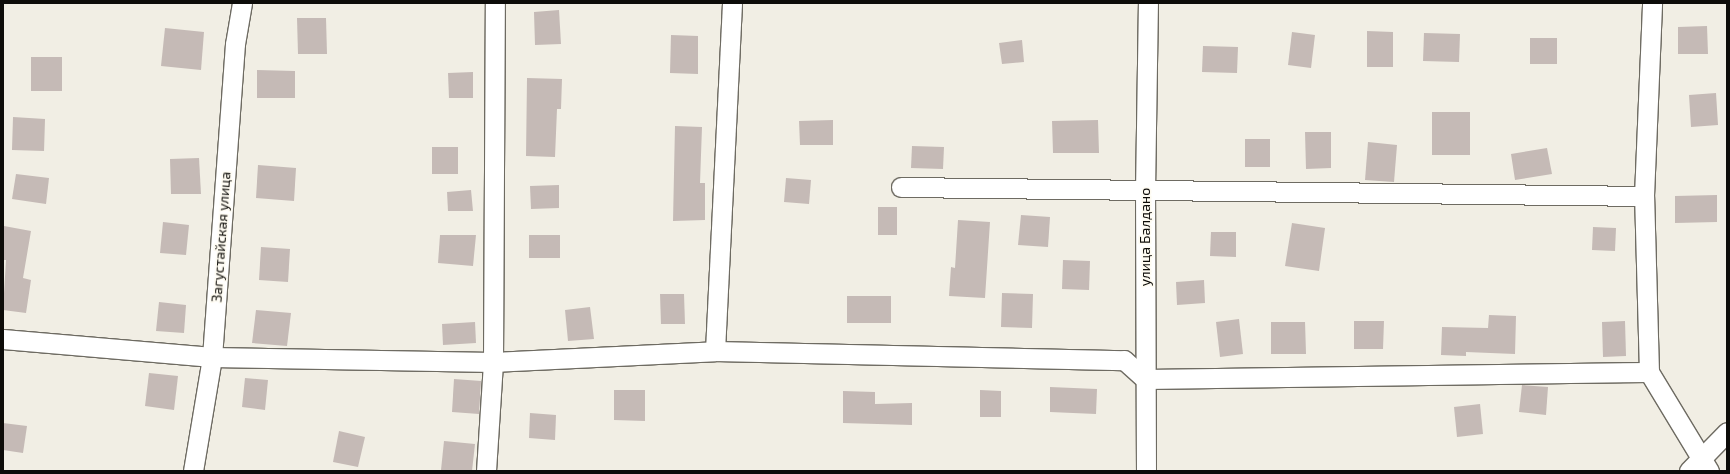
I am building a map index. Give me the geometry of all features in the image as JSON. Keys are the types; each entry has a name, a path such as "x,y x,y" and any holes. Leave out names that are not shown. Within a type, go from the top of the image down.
{"street":[{"name":"Загустайская улица","path":"193,471 212,357 235,44 242,3"},
{"path":"486,471 493,362 495,3"},
{"path":"715,351 732,3"},
{"name":"улица Балдано","path":"1146,471 1145,191 1148,3"},
{"path":"1652,3 1644,196 1649,372 1700,467 1727,432"},
{"path":"901,187 1644,196"},
{"path":"3,339 212,357 493,362 715,351 1124,360 1145,378 1649,372"}],"building":[{"path":"559,10 561,44 535,45 534,12"},
{"path":"297,18 326,18 327,54 298,54"},
{"path":"1707,26 1708,54 1678,54 1678,27"},
{"path":"165,28 204,32 201,70 161,66"},
{"path":"1367,31 1393,32 1393,67 1367,67"},
{"path":"1292,32 1315,35 1311,68 1288,65"},
{"path":"1424,33 1460,34 1459,62 1423,61"},
{"path":"671,35 698,36 698,74 670,73"},
{"path":"1530,38 1557,38 1557,64 1530,64"},
{"path":"1022,40 1024,62 1002,64 999,43"},
{"path":"1203,46 1238,47 1237,73 1202,72"},
{"path":"31,57 62,57 62,91 31,91"},
{"path":"257,70 295,71 295,98 257,98"},
{"path":"473,72 473,98 449,98 448,73"},
{"path":"527,78 562,79 561,109 557,109 555,157 526,156"},
{"path":"1716,93 1718,125 1691,127 1689,95"},
{"path":"1432,112 1470,112 1470,155 1432,155"},
{"path":"13,117 45,119 44,151 12,150"},
{"path":"833,120 833,145 800,145 799,121"},
{"path":"1098,120 1099,153 1053,153 1052,121"},
{"path":"675,126 702,127 700,183 705,183 705,220 673,221"},
{"path":"1305,132 1331,132 1331,168 1306,169"},
{"path":"1245,139 1270,139 1270,167 1245,167"},
{"path":"1368,142 1397,145 1394,182 1365,180"},
{"path":"912,146 944,147 943,169 911,168"},
{"path":"432,147 458,147 458,174 432,174"},
{"path":"1547,148 1552,174 1515,180 1511,154"},
{"path":"199,158 201,194 171,194 170,159"},
{"path":"258,165 296,168 294,201 256,198"},
{"path":"16,174 49,178 46,204 12,199"},
{"path":"786,178 811,180 809,204 784,202"},
{"path":"559,185 559,208 531,209 530,186"},
{"path":"471,190 473,211 448,211 447,192"},
{"path":"1717,195 1717,222 1675,223 1675,196"},
{"path":"878,207 897,207 897,235 878,235"},
{"path":"1021,215 1050,217 1048,247 1018,245"},
{"path":"958,220 990,222 985,298 949,296 951,267 955,268"},
{"path":"163,222 189,225 186,255 160,253"},
{"path":"1292,223 1325,228 1319,271 1285,266"},
{"path":"4,226 31,231 23,278 31,280 26,313 3,310 6,260 3,260"},
{"path":"1593,227 1616,228 1615,251 1592,250"},
{"path":"1211,232 1236,232 1236,257 1210,256"},
{"path":"440,235 476,235 473,266 438,263"},
{"path":"529,235 560,235 560,258 529,258"},
{"path":"261,247 290,249 288,282 259,280"},
{"path":"1063,260 1090,261 1089,290 1062,289"},
{"path":"1204,280 1205,303 1177,305 1176,282"},
{"path":"1002,293 1033,294 1032,328 1001,327"},
{"path":"660,294 684,294 685,324 661,324"},
{"path":"847,296 891,296 891,323 847,323"},
{"path":"159,302 186,305 184,333 156,331"},
{"path":"590,307 594,339 568,341 565,310"},
{"path":"256,310 291,313 287,346 252,343"},
{"path":"1489,315 1516,316 1515,354 1466,352 1466,356 1441,355 1442,327 1488,328"},
{"path":"1239,319 1243,354 1220,357 1216,322"},
{"path":"1354,321 1384,321 1383,349 1354,349"},
{"path":"1625,321 1626,356 1603,357 1602,322"},
{"path":"475,322 476,343 443,345 442,324"},
{"path":"1271,322 1305,322 1306,354 1271,354"},
{"path":"149,373 178,376 174,410 145,406"},
{"path":"245,378 268,380 265,410 242,407"},
{"path":"454,379 481,381 479,414 452,412"},
{"path":"1522,385 1548,387 1546,415 1519,412"},
{"path":"1050,387 1097,389 1096,414 1050,412"},
{"path":"614,390 645,390 645,421 614,420"},
{"path":"980,390 1001,391 1001,417 980,417"},
{"path":"843,391 875,392 875,404 912,403 912,425 843,423"},
{"path":"1480,404 1483,434 1457,437 1454,407"},
{"path":"530,413 556,415 555,440 529,438"},
{"path":"3,423 27,426 23,453 3,450"},
{"path":"339,431 365,437 358,467 333,462"},
{"path":"444,441 475,444 472,471 441,470"}]}
